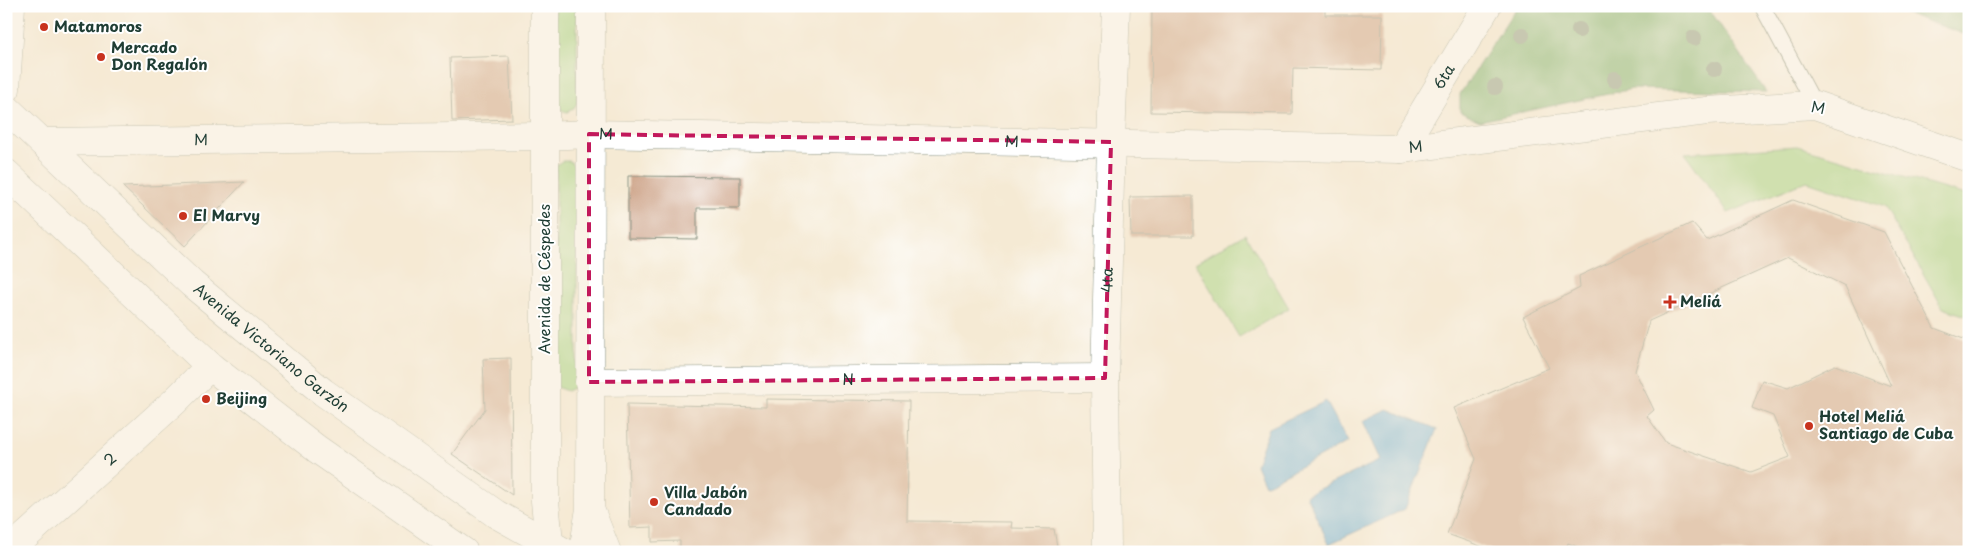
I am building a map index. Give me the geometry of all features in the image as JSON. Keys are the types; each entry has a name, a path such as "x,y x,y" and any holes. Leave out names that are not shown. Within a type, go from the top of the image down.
{"street":[{"path":"6,89 11,6"},
{"name":"Avenida de Céspedes","path":"544,6 545,501 554,549"},
{"path":"583,552 590,509 590,6"},
{"name":"4ta","path":"1107,552 1106,378 1116,6"},
{"name":"6ta","path":"1401,148 1487,6"},
{"name":"M","path":"42,142 589,134 1401,148 1707,110 1815,105 1969,158"},
{"name":"Avenida Victoriano Garzón","path":"6,108 192,284 323,392 496,514 554,549"},
{"path":"6,173 210,366 317,449 464,552"},
{"name":"2","path":"8,552 174,402 210,366"},
{"name":"N","path":"589,382 1106,378"},
{"path":"590,509 607,552"}],"lane":[{"path":"1762,6 1815,105"}],"highlighted area":[{"path":"589,134 1111,142 1105,378 589,382"}],"green space":[{"path":"555,6 577,6 577,103 573,109 567,112 556,108"},
{"path":"1517,6 1707,6 1766,92 1632,89 1480,121 1460,112 1460,94"},
{"path":"1904,6 1969,6 1969,36 1902,12"},
{"path":"1797,146 1969,196 1969,317 1943,308 1885,207 1807,181 1728,213 1685,153"},
{"path":"562,161 570,161 577,170 577,382 573,388 567,391 556,387 556,165"},
{"path":"1245,234 1289,308 1239,337 1195,263"}],"water":[{"path":"1326,401 1348,442 1265,485 1256,465 1269,428"},
{"path":"1388,409 1437,429 1405,509 1329,544 1306,495 1381,460 1363,421"}],"building":[{"path":"1152,6 1325,6 1325,15 1382,15 1381,70 1293,68 1292,114 1151,112"},
{"path":"509,56 512,119 452,121 450,58"},
{"path":"628,176 740,177 740,208 697,208 697,239 628,238"},
{"name":"El Marvy","path":"244,182 185,246 123,187"},
{"path":"1193,196 1193,236 1131,236 1130,197"},
{"path":"1793,200 1884,232 1934,328 1969,341 1969,552 1591,552 1568,543 1564,552 1497,552 1447,534 1476,459 1454,408 1549,368 1523,317 1580,288 1579,276 1692,223 1707,240","holes":["1788,258 1845,286 1891,386 1835,365 1788,388 1762,380 1752,408 1773,416 1790,457 1751,472 1666,443 1647,416 1654,410 1635,371 1649,321"]},
{"path":"511,358 512,495 452,454 485,409 483,359"},
{"path":"766,399 909,401 907,521 1012,522 1011,528 1054,529 1058,552 680,552 680,541 652,542 652,527 630,528 627,404 766,407"}],"place":[{"name":"Matamoros","path":"44,27"},
{"name":"Mercado Don Regalón","path":"101,57"},
{"name":"El Marvy","path":"183,216"},
{"name":"Meliá","path":"1670,302"},
{"name":"Beijing","path":"206,399"},
{"name":"Hotel Meliá Santiago de Cuba","path":"1809,426"},
{"name":"Villa Jabón Candado","path":"654,502"}]}
